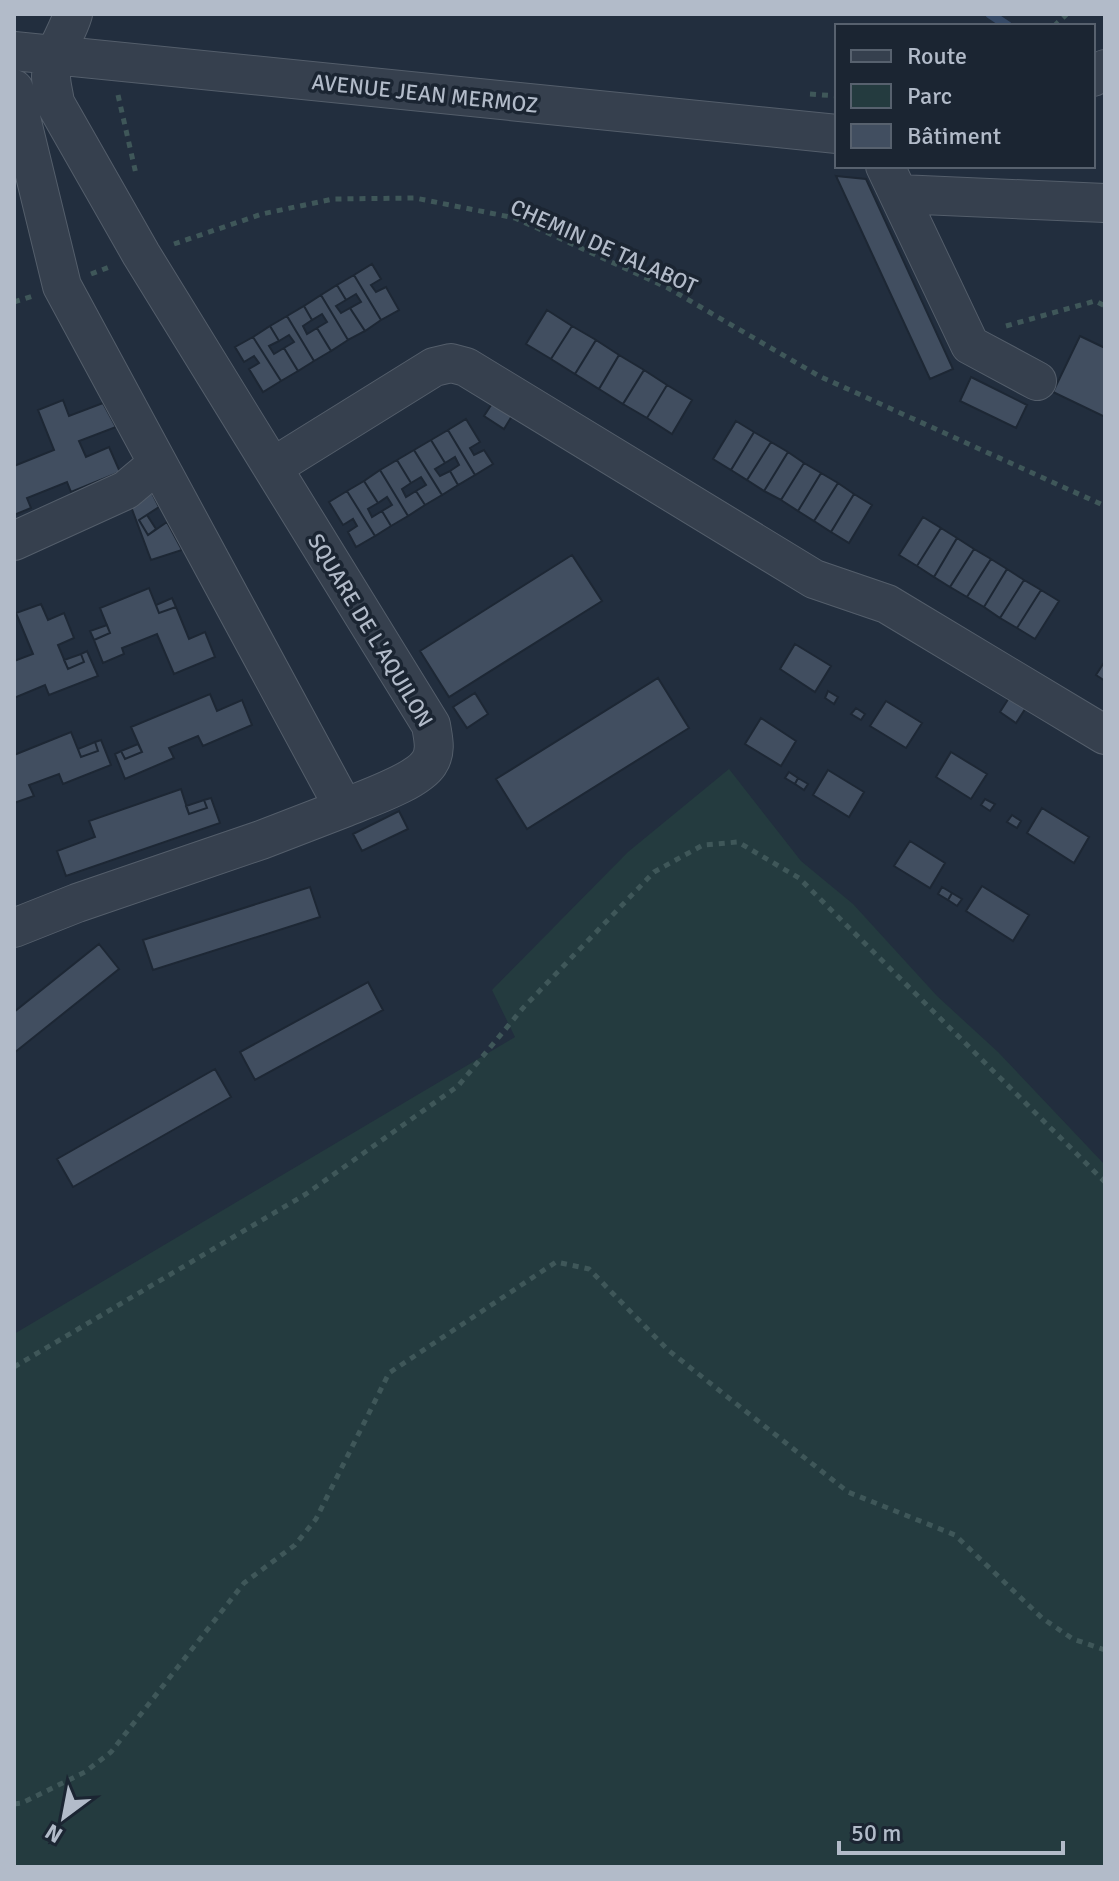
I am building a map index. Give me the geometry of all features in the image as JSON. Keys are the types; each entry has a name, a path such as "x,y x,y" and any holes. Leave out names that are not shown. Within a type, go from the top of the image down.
{"street":[{"path":"54,56 68,32 73,14"},
{"name":"AVENUE JEAN MERMOZ","path":"14,51 835,134"},
{"name":"SQUARE DE L'AQUILON","path":"54,56 51,75 55,103 141,254 431,725 435,748 429,764 415,776 344,808"},
{"path":"14,89 62,286 344,808 14,928"},
{"path":"892,180 1105,203"},
{"path":"892,180 970,345 1037,381"},
{"path":"273,467 434,367 451,363 466,367 814,579 887,604 1105,735"},
{"path":"14,541 126,490 157,464"}],"path":[{"path":"115,82 140,189"},
{"name":"CHEMIN DE TALABOT","path":"14,302 141,254 262,214 333,199 415,198 515,218 668,288 819,376 1105,506"},
{"path":"966,337 1095,301 1105,306"},
{"path":"14,1367 306,1194 458,1086 523,1008 654,872 703,845 738,842 799,878 1105,1182"},
{"path":"14,1804 85,1772 111,1752 244,1583 295,1545 316,1519 389,1373 556,1262 589,1269 668,1350 848,1492 955,1535 1042,1618 1073,1639 1105,1650"}],"green space":[{"path":"729,769 801,861 853,904 937,996 998,1052 1105,1165 1105,1867 14,1867 14,1334 515,1037 492,990 628,852"}],"building":[{"path":"836,176 866,179 953,369 930,379"},
{"path":"372,264 381,279 371,285 376,292 386,287 399,310 381,320 354,275"},
{"path":"354,275 381,320 365,331 350,308 361,302 356,294 346,300 337,285"},
{"path":"337,285 346,300 336,306 341,313 350,308 365,331 348,340 321,295"},
{"path":"321,295 348,340 331,351 317,328 327,322 322,314 312,320 304,306"},
{"path":"304,306 312,320 303,326 307,334 317,328 331,351 314,361 287,316"},
{"path":"547,310 572,326 551,359 526,344"},
{"path":"287,316 314,361 298,371 284,348 294,342 289,335 279,341 270,326"},
{"path":"270,326 279,341 269,346 274,354 284,348 298,371 281,381 253,337"},
{"path":"572,326 596,340 575,374 551,359"},
{"path":"1080,336 1105,348 1105,417 1053,392"},
{"path":"253,337 281,381 263,392 249,369 259,363 254,356 244,362 235,347"},
{"path":"596,340 619,355 599,389 575,374"},
{"path":"619,355 644,370 623,404 599,389"},
{"path":"644,370 667,385 647,418 623,404"},
{"path":"971,377 1027,405 1016,428 960,401"},
{"path":"667,385 692,400 672,434 647,418"},
{"path":"495,399 515,411 504,429 484,416"},
{"path":"63,400 69,416 103,403 116,427 79,441 86,457 109,447 120,472 71,492 67,482 27,498 31,508 14,515 14,466 54,450 38,410"},
{"path":"466,419 480,442 470,448 474,455 484,450 493,464 475,475 448,430"},
{"path":"736,421 754,432 731,470 713,459"},
{"path":"448,430 475,475 458,485 450,471 459,465 455,457 445,463 431,440"},
{"path":"754,432 771,442 747,480 731,470"},
{"path":"431,440 445,463 435,469 440,476 450,471 458,485 442,495 414,450"},
{"path":"771,442 788,452 764,491 747,480"},
{"path":"414,450 442,495 425,505 416,491 426,485 421,477 411,483 397,460"},
{"path":"788,452 804,463 781,500 764,491"},
{"path":"397,460 411,483 402,489 406,497 416,491 425,505 408,516 380,470"},
{"path":"804,463 821,473 798,511 781,500"},
{"path":"380,470 408,516 391,526 382,511 392,505 387,497 378,503 364,481"},
{"path":"821,473 838,483 814,521 798,511"},
{"path":"364,481 378,503 368,509 372,517 382,511 391,526 375,536 347,491"},
{"path":"838,483 854,494 831,532 814,521"},
{"path":"347,491 375,536 356,547 348,532 357,526 353,519 343,525 329,502"},
{"path":"152,493 159,507 139,520 148,535 167,522 182,550 151,560 130,504"},
{"path":"854,494 872,505 849,543 831,532"},
{"path":"147,515 156,529 148,535 139,520"},
{"path":"923,517 941,528 917,566 899,555"},
{"path":"941,528 957,538 934,577 917,566"},
{"path":"957,538 974,549 950,587 934,577"},
{"path":"974,549 991,559 967,597 950,587"},
{"path":"572,555 602,601 449,697 420,651"},
{"path":"991,559 1007,569 984,607 967,597"},
{"path":"1007,569 1024,580 1000,618 984,607"},
{"path":"1024,580 1041,590 1017,628 1000,618"},
{"path":"149,588 159,613 176,607 189,639 205,632 215,657 174,674 157,634 122,648 124,654 103,663 94,640 110,633 100,608"},
{"path":"1041,590 1059,601 1035,639 1017,628"},
{"path":"172,598 176,607 159,613 156,605"},
{"path":"41,604 48,620 64,613 74,638 58,645 68,669 84,662 81,654 87,651 98,676 49,695 45,685 14,698 14,661 33,654 16,613"},
{"path":"107,625 110,633 94,640 90,631"},
{"path":"795,644 831,666 815,692 780,669"},
{"path":"81,654 84,662 68,669 64,660"},
{"path":"1105,661 1105,681 1096,675"},
{"path":"658,678 689,728 527,829 496,779"},
{"path":"828,691 838,697 834,704 825,698"},
{"path":"475,693 488,714 467,728 453,707"},
{"path":"1012,693 1029,703 1016,723 1000,712"},
{"path":"210,694 217,711 242,700 252,725 203,746 198,736 169,748 174,758 125,779 115,754 121,751 125,759 142,752 131,727"},
{"path":"886,701 922,723 906,748 870,726"},
{"path":"856,708 865,714 861,720 851,714"},
{"path":"761,718 796,741 781,766 745,744"},
{"path":"71,732 81,757 98,751 95,742 101,740 111,765 63,784 59,774 29,785 34,796 14,803 14,755"},
{"path":"95,742 98,751 81,757 78,749"},
{"path":"138,744 142,752 125,759 121,751"},
{"path":"951,752 987,774 971,799 936,777"},
{"path":"828,770 864,792 849,817 813,795"},
{"path":"789,772 798,778 795,784 785,778"},
{"path":"798,778 808,784 804,790 795,784"},
{"path":"181,789 189,814 207,808 204,800 211,798 220,823 66,876 57,851 95,837 89,821"},
{"path":"985,799 995,804 990,811 981,805"},
{"path":"204,800 207,808 189,814 186,806"},
{"path":"1042,808 1089,837 1074,863 1027,833"},
{"path":"399,811 408,829 362,851 353,834"},
{"path":"1012,815 1021,821 1017,828 1007,822"},
{"path":"910,841 945,863 930,888 894,866"},
{"path":"982,886 1029,915 1013,941 966,911"},
{"path":"310,887 320,917 153,970 143,940"},
{"path":"942,887 952,893 948,900 938,894"},
{"path":"952,893 962,899 957,906 948,900"},
{"path":"99,944 119,969 14,1053 14,1012"},
{"path":"368,982 383,1010 255,1080 240,1052"},
{"path":"215,1069 231,1097 73,1187 57,1159"}],"waterway":[{"path":"990,14 1005,24"}]}
